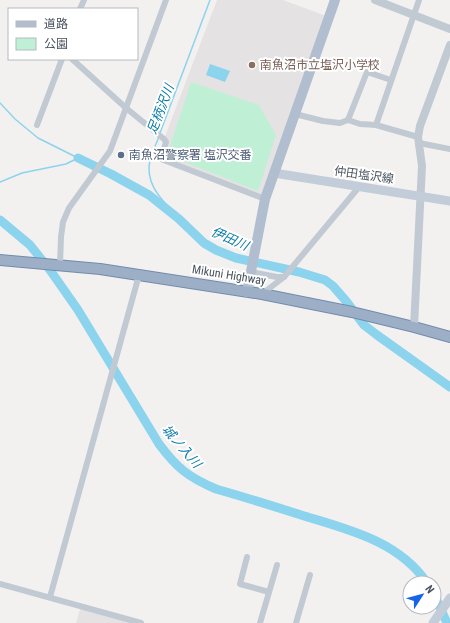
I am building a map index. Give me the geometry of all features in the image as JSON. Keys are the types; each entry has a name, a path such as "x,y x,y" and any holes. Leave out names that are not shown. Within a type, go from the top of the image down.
{"highway":[{"name":"Mikuni Highway","path":"0,260 139,274 262,294 374,317 450,337"}],"main road":[{"path":"247,292 265,199 335,0"},
{"name":"仲田塩沢線","path":"274,173 421,195 450,201"},
{"path":"435,620 450,598"}],"street":[{"path":"60,265 63,222 68,208 110,151 166,0"},
{"path":"375,0 450,29"},
{"path":"376,125 390,80 419,0"},
{"path":"414,327 422,166 418,140 420,126 450,45"},
{"path":"37,124 62,60"},
{"path":"73,60 126,108 164,139 166,142 162,160 265,199"},
{"path":"348,120 367,72 390,80"},
{"path":"295,114 323,121 340,123 348,120 360,124 376,125 418,140 450,148"},
{"path":"262,294 284,277 360,187"},
{"path":"251,272 276,278 284,277"},
{"path":"50,597 139,274"},
{"path":"247,557 240,584 269,592"},
{"path":"260,623 277,565"},
{"path":"296,623 310,575"},
{"path":"0,584 141,623"}],"shaded area":[{"name":"南魚沼市立塩沢小学校","path":"217,0 283,0 329,17 265,199 161,159 164,139"},
{"path":"81,606 141,623 76,623"}],"green space":[{"path":"191,82 259,105 276,135 258,191 167,155"}],"water":[{"path":"210,64 230,71 225,82 206,75"}],"waterway":[{"name":"足柄沢川","path":"160,133 210,0"},
{"name":"伊田川","path":"0,103 15,119 38,138 78,158"},
{"name":"足柄沢川","path":"159,137 150,160 150,177 157,192 179,219"},
{"path":"0,182 22,173 66,164 78,158"},
{"name":"伊田川","path":"78,158 149,195 179,219 204,243 216,250 236,258 299,272 325,280 333,286 364,325 450,387"},
{"name":"城ノ入川","path":"0,220 30,245 50,270 78,310 159,444 178,466 190,476 216,489 371,538 402,557 420,575"},
{"name":"城ノ入川","path":"442,612 447,623"}],"place":[{"name":"南魚沼市立塩沢小学校","path":"252,65"},
{"name":"南魚沼警察署 塩沢交番","path":"121,155"}]}
